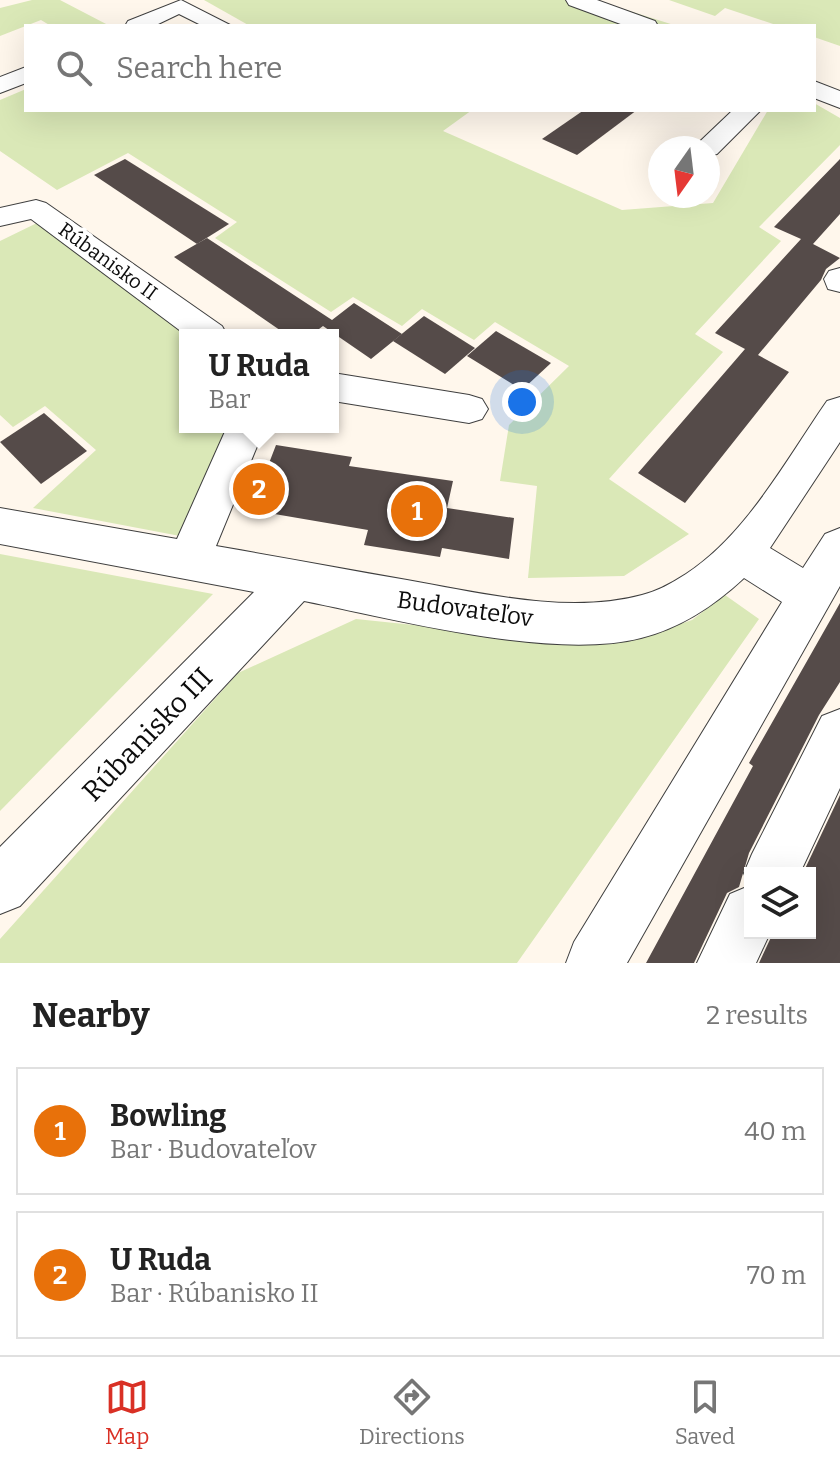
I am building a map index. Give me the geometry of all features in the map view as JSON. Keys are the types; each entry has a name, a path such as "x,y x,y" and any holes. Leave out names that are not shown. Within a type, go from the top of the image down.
{"street":[{"path":"577,0 642,24"},
{"path":"140,24 179,6 217,24"},
{"path":"0,86 24,75"},
{"path":"816,90 840,100"},
{"path":"720,136 746,112"},
{"name":"Rúbanisko II","path":"0,217 36,209 202,329"},
{"path":"339,388 469,409"},
{"name":"Budovateľov","path":"0,526 470,612 540,621 639,618 673,608 710,586 742,553 838,418"},
{"path":"188,562 243,433"},
{"path":"595,963 840,547"},
{"path":"742,553 810,596"},
{"name":"Rúbanisko III","path":"0,886 294,581"},
{"path":"774,867 840,734"},
{"path":"726,963 744,926"}],"green space":[{"path":"32,0 60,0 106,24 48,24 41,20 24,24 0,36 0,8"},
{"path":"204,0 595,0 671,24 246,24"},
{"path":"669,0 840,0 840,46 816,38 816,24 773,24 725,8 715,16"},
{"path":"24,90 24,112 469,112 443,131 622,210 720,208 720,191 767,112 816,112 816,104 840,118 840,145 759,227 781,241 695,334 723,352 609,479 689,534 624,576 528,578 537,486 500,481 509,425 569,366 495,322 474,340 422,309 402,326 353,297 331,312 215,238 237,222 128,153 57,190 0,151 0,100"},
{"path":"39,222 180,329 179,433 227,433 180,536 33,508 96,450 45,406 13,427 0,415 0,241"},
{"path":"0,554 213,594 0,811"},
{"path":"725,595 759,619 517,963 0,963 0,939 238,673 356,619 540,638 642,637 692,620"}],"building":[{"path":"581,112 634,112 577,155 542,139"},
{"path":"125,159 229,224 197,244 94,175"},
{"path":"840,159 840,214 813,244 840,258 826,269 821,280 758,355 789,372 685,503 638,473 745,349 715,333 801,239 774,227"},
{"path":"207,238 332,320 354,303 402,334 371,359 339,337 339,329 323,326 319,329 278,329 174,257"},
{"path":"424,316 475,348 445,374 393,341"},
{"path":"496,331 551,363 522,390 467,356"},
{"path":"44,413 87,451 41,484 0,442"},
{"path":"276,445 352,457 349,466 453,481 447,508 514,518 509,559 442,548 440,557 364,545 368,530 251,510"},
{"path":"840,603 840,682 819,715 749,853 739,887 727,893 694,963 646,963 753,766 749,763"},
{"path":"840,795 840,963 759,963 770,939 816,939 816,867 806,867"}],"place":[{"name":"U Ruda","path":"259,489"},
{"name":"Bowling","path":"417,511"}]}
